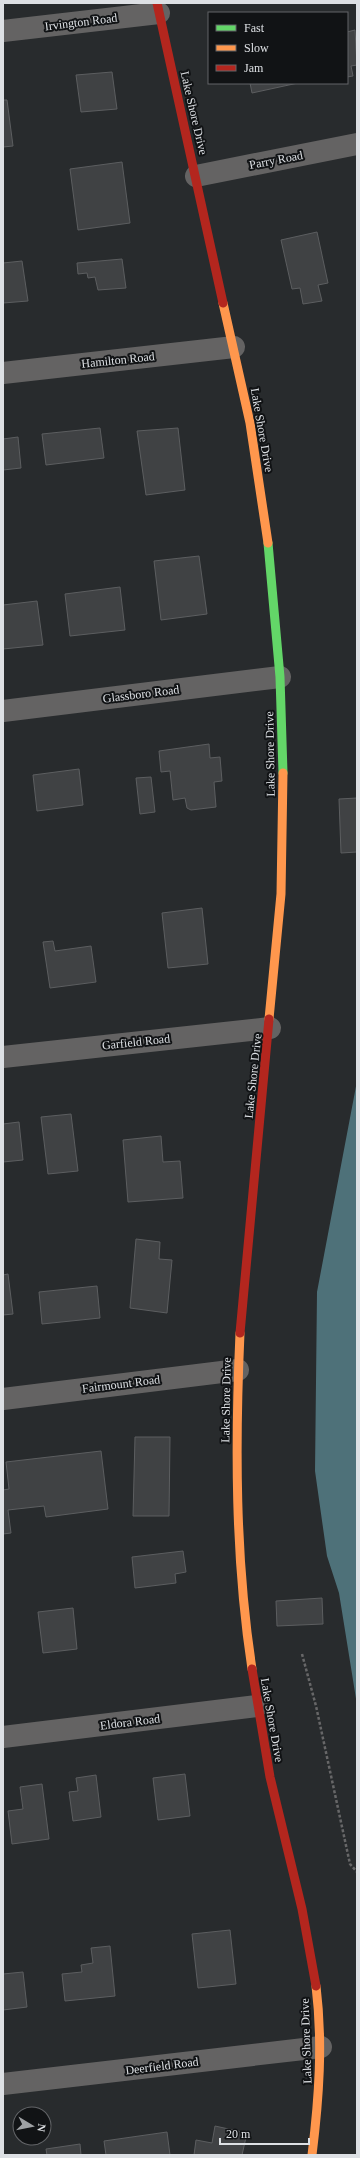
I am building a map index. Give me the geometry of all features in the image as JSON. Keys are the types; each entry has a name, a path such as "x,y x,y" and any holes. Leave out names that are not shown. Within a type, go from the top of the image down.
{"street":[{"name":"Irvington Road","path":"3,31 158,8"},
{"name":"Lake Shore Drive","path":"158,8 250,423 271,564 280,677 284,767 281,894 238,1370 238,1520 251,1664 257,1706 274,1799 303,1914 313,1966 320,2047 320,2086 312,2155"},
{"name":"Parry Road","path":"196,176 357,144"},
{"name":"Hamilton Road","path":"3,373 234,347"},
{"name":"Glassboro Road","path":"3,711 280,677"},
{"name":"Garfield Road","path":"3,1057 270,1028"},
{"name":"Fairmount Road","path":"3,1399 238,1370"},
{"name":"Eldora Road","path":"3,1737 257,1706"},
{"name":"Deerfield Road","path":"3,2084 320,2047"}],"path":[{"path":"302,1654 316,1706 350,1864 357,1872"}],"water":[{"path":"357,1081 357,1705 339,1593 327,1556 315,1471 317,1292"}],"building":[{"path":"355,30 357,65 351,66 353,76 348,77 348,32"},
{"path":"112,72 117,109 81,112 76,75"},
{"path":"250,84 293,84 252,93"},
{"path":"3,100 7,100 13,146 3,147"},
{"path":"122,162 130,223 78,230 70,169"},
{"path":"317,232 328,283 318,285 322,301 303,304 300,288 292,289 281,240"},
{"path":"122,259 126,288 98,290 95,277 88,278 87,273 78,274 77,263"},
{"path":"22,261 28,301 3,303 3,263"},
{"path":"100,428 104,458 46,465 42,434"},
{"path":"178,428 185,490 146,495 137,431"},
{"path":"18,437 21,468 3,470 3,439"},
{"path":"199,556 207,614 161,620 154,561"},
{"path":"120,587 125,630 70,636 65,594"},
{"path":"37,601 43,645 3,649 3,605"},
{"path":"209,744 210,758 220,757 222,781 214,782 216,807 191,810 187,808 185,798 173,800 170,771 161,772 159,751"},
{"path":"79,769 83,805 37,811 33,775"},
{"path":"151,777 155,812 140,814 136,778"},
{"path":"357,798 357,852 341,853 339,799"},
{"path":"202,908 208,964 168,968 162,913"},
{"path":"53,941 55,951 91,946 96,982 50,988 43,942"},
{"path":"71,1114 78,1171 48,1174 41,1117"},
{"path":"19,1122 23,1160 3,1162 3,1124"},
{"path":"161,1136 163,1162 180,1161 183,1198 128,1202 123,1140"},
{"path":"136,1239 160,1242 159,1259 172,1260 167,1313 130,1308"},
{"path":"8,1274 13,1314 3,1315 3,1275"},
{"path":"97,1286 100,1318 42,1324 39,1292"},
{"path":"135,1437 170,1437 169,1516 133,1516"},
{"path":"101,1451 108,1509 46,1517 44,1506 8,1510 11,1533 3,1534 3,1490 9,1489 6,1462"},
{"path":"183,1551 186,1572 175,1574 176,1583 135,1588 132,1557"},
{"path":"322,1598 323,1624 277,1626 276,1601"},
{"path":"73,1608 77,1649 43,1653 38,1612"},
{"path":"185,1774 190,1816 158,1820 153,1778"},
{"path":"96,1775 101,1817 73,1821 69,1792 78,1791 76,1778"},
{"path":"42,1784 49,1839 12,1844 8,1811 23,1809 20,1787"},
{"path":"230,1930 236,1984 198,1988 192,1934"},
{"path":"110,1946 115,1996 65,2001 62,1974 82,1972 81,1965 93,1963 91,1948"},
{"path":"23,1972 27,2007 3,2010 3,1974"},
{"path":"215,2126 247,2133 242,2155 194,2155 196,2140 212,2143"},
{"path":"167,2132 170,2155 106,2155 104,2141"},
{"path":"80,2144 81,2155 47,2155 46,2149"}],"traffic: fast":[{"path":"268,543 280,677 283,773"}],"traffic: slow":[{"path":"223,303 250,423 268,543"},
{"path":"269,1019 281,894 283,773"},
{"path":"240,1333 237,1417 239,1543 246,1627 252,1669"},
{"path":"312,2155 317,2113 320,2049 316,1986"}],"traffic: jam":[{"path":"157,3 223,303"},
{"path":"240,1333 269,1019"},
{"path":"252,1669 270,1777 302,1909 316,1986"}]}
